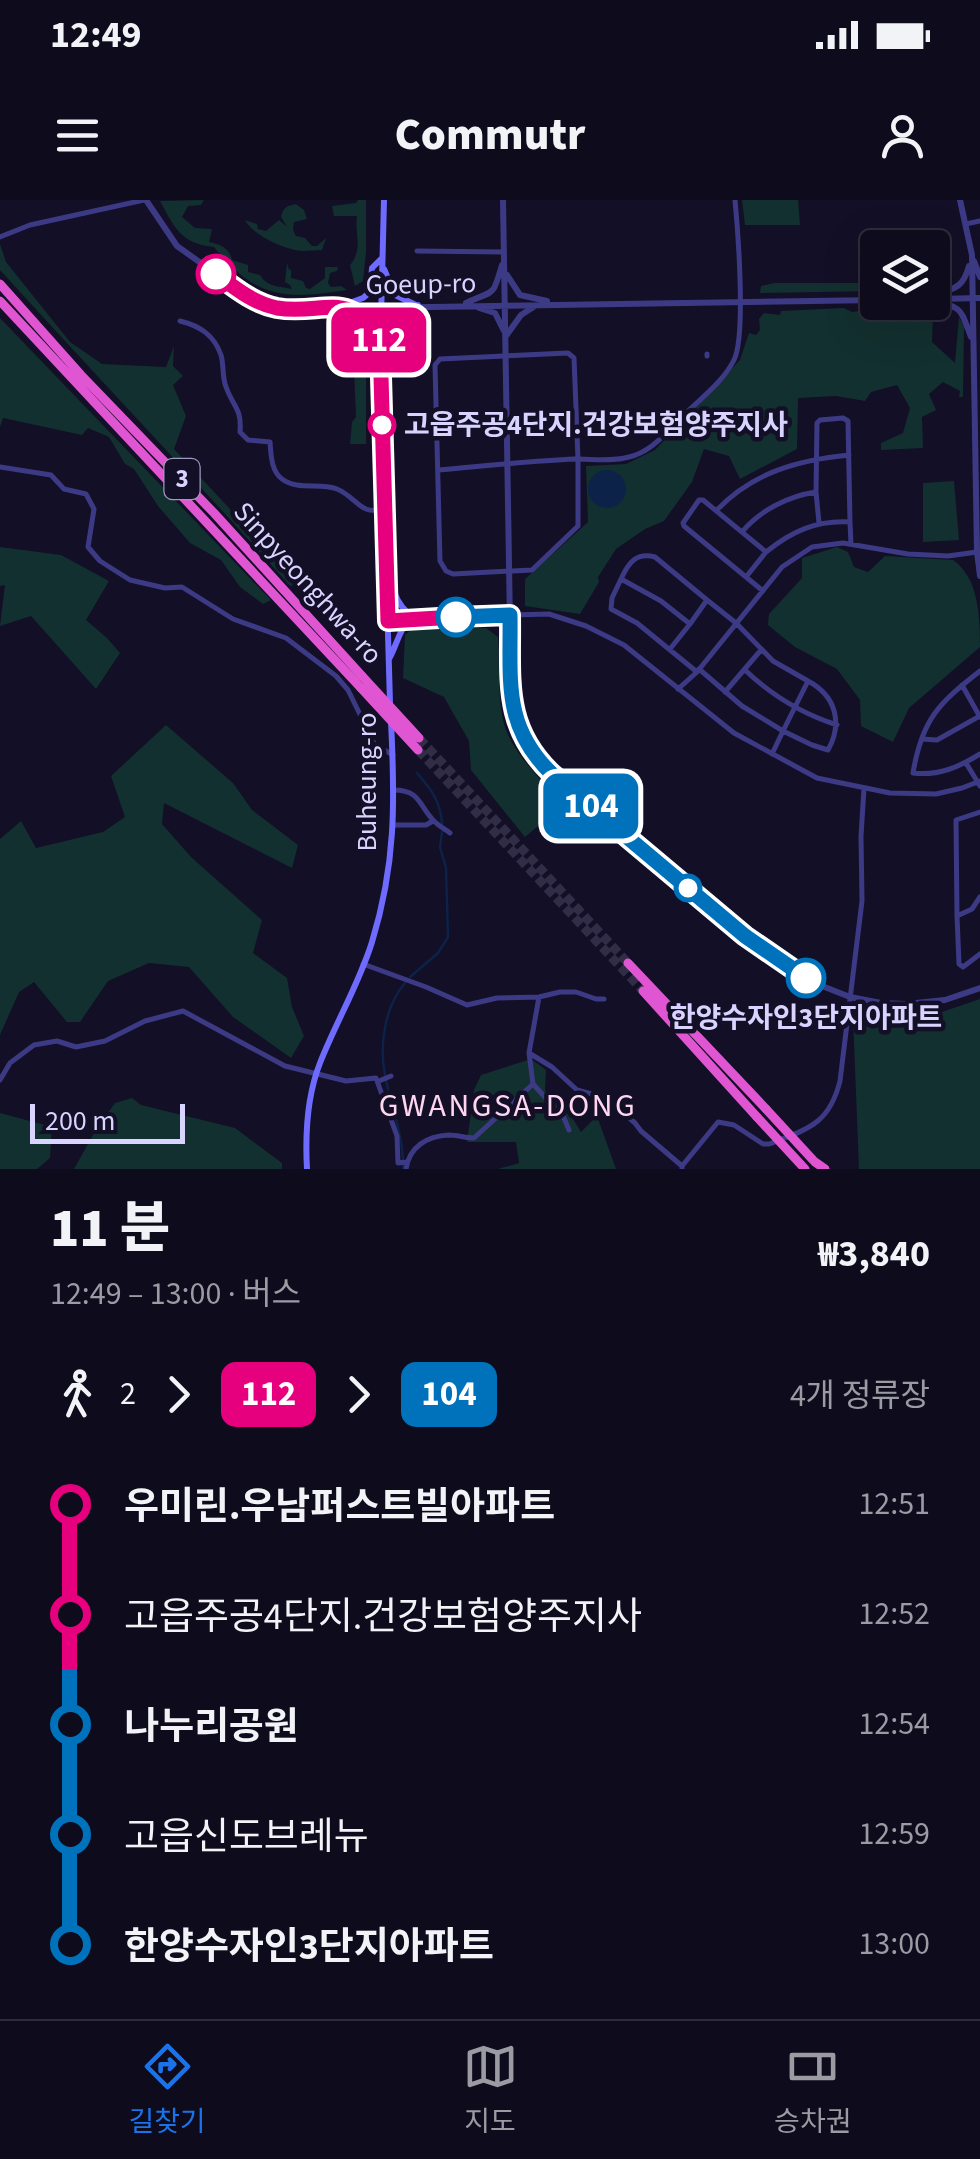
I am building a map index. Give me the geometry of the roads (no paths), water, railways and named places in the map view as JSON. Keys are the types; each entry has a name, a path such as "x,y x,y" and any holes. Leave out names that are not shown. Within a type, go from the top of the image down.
{"highway":[{"name":"Sinpyeonghwa-ro","path":"0,282 81,375 419,738"},
{"name":"Sinpyeonghwa-ro","path":"0,304 418,750"},
{"path":"628,962 805,1169"},
{"path":"643,991 761,1113 819,1165"}],"main road":[{"name":"Buheung-ro","path":"307,1169 307,1122 317,1074 370,948 386,892 394,826 380,358 384,200"},
{"path":"338,306 370,292 372,268 383,261 395,295 418,306"},
{"path":"338,306 360,315 380,342"},
{"path":"380,358 391,324 418,306"},
{"path":"387,574 404,610 440,618"},
{"path":"388,660 398,634 410,620"}],"street":[{"path":"0,237 67,216 145,200"},
{"name":"Goeup-ro","path":"145,200 177,246 254,301 280,308 860,300"},
{"path":"503,200 513,708 521,734 539,761 745,936 808,979 850,998 881,1003 945,1000 980,988"},
{"path":"438,470 578,459 616,460 654,446 733,362 740,338 735,200"},
{"path":"960,200 976,298 973,342 980,576"},
{"path":"966,224 980,221"},
{"path":"416,251 504,256"},
{"path":"972,255 980,276"},
{"path":"950,292 962,283 972,255"},
{"path":"459,305 488,296 494,290 504,256"},
{"path":"504,272 520,296 552,305"},
{"path":"950,299 976,298"},
{"path":"459,305 495,313 506,337"},
{"path":"506,337 520,315 536,305"},
{"path":"950,305 962,313 973,342"},
{"path":"973,342 980,317"},
{"path":"180,322 197,326 211,336 222,356 226,389 241,416 240,432 248,440 270,442 272,462 283,480 300,486 329,486 373,512 385,508"},
{"path":"568,353 574,358 578,526 532,570 453,574 440,561 435,365 440,360 506,357 568,353"},
{"path":"819,523 818,423 842,418 848,421 851,544"},
{"path":"716,511 743,487 766,474 817,458 849,455"},
{"path":"0,468 51,475 64,489 86,494 94,509 88,547 100,561 130,580 182,588 233,619 286,638 336,676 348,690 375,744 393,755"},
{"path":"742,532 781,502 816,492"},
{"path":"762,591 684,523 699,500 703,500 766,552"},
{"path":"746,577 766,552 791,534 819,523 850,522"},
{"path":"678,689 698,671 782,566 812,547 851,544 948,556 977,552"},
{"path":"647,555 655,557 707,600 773,661 821,689 830,700 836,711 836,725 835,738 828,750 782,731 742,706 637,623 611,609 612,598 633,559 647,555"},
{"path":"621,579 661,601 690,624"},
{"path":"670,648 707,600"},
{"path":"388,621 548,614 586,626 624,645 734,733 817,778 890,794 936,794 979,783 966,763"},
{"path":"724,692 761,650"},
{"path":"745,670 795,706 836,725"},
{"path":"980,670 934,712 914,773 949,771 980,754"},
{"path":"772,754 808,681"},
{"path":"922,739 937,740 980,717 962,685"},
{"path":"529,1053 577,1090 606,1098 682,1167 718,1122 734,1125 769,1144 818,1122 836,1098 840,1081 862,901 864,788"},
{"path":"394,790 406,790 415,796 433,821 450,833"},
{"path":"980,812 956,820 959,964 963,968 980,954"},
{"path":"394,826 426,825 433,821"},
{"path":"957,916 972,909 980,896"},
{"path":"363,964 467,1005 497,998 568,992 604,999"},
{"path":"538,997 529,1053 532,1084 565,1120 568,1130"},
{"path":"0,1080 10,1063 34,1045 57,1041 76,1047 105,1041 145,1021 183,1010 285,1066 346,1081 371,1077 378,1081 404,1164"},
{"path":"378,1081 390,1076"},
{"path":"404,1164 417,1145 446,1135 470,1139 478,1136 532,1084"}],"water":[{"path":"607,470 620,476 626,489 620,502 607,508 594,502 588,489 594,476"}],"waterway":[{"path":"417,773 434,796 442,824"},
{"path":"410,977 438,953 448,937 442,832"},
{"path":"403,1169 383,1051 388,1014 405,983"}],"tunnel":[{"path":"419,738 628,963"},
{"path":"418,750 643,991"}],"place":[{"name":"고읍주공4단지.건강보험양주지사","path":"382,425"},
{"name":"한양수자인3단지아파트","path":"806,978"}],"district":[{"name":"GWANGSA-DONG","path":"508,1106"}]}
